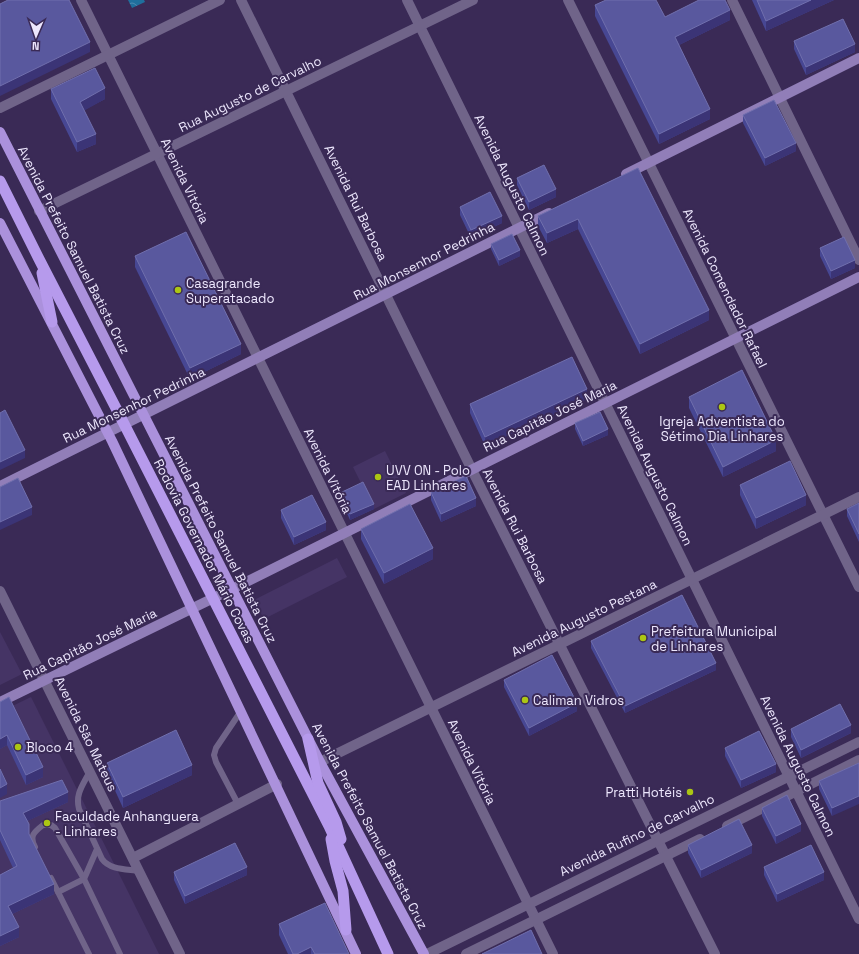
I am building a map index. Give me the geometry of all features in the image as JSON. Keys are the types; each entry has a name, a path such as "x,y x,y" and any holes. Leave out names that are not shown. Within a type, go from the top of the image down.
{"highway":[{"name":"Rodovia Governador Mário Covas","path":"0,180 38,259 329,826 388,954"},
{"path":"38,259 52,322"},
{"path":"308,739 318,783 336,822 347,863"},
{"path":"329,826 335,861 343,891 346,930"}],"main road":[{"path":"615,180 859,58"},
{"name":"Avenida Prefeito Samuel Batista Cruz","path":"0,132 308,739 424,954"},
{"name":"Rua Monsenhor Pedrinha","path":"0,486 560,207"},
{"path":"1,227 52,322 108,432 191,609 346,930 356,954"},
{"name":"Rua Capitão José Maria","path":"0,702 212,599 859,278"}],"street":[{"name":"Avenida Vitória","path":"81,0 553,954"},
{"path":"0,108 220,0"},
{"name":"Avenida Rui Barbosa","path":"241,0 472,470 715,954"},
{"name":"Avenida Augusto Calmon","path":"407,0 859,919"},
{"name":"Rua Augusto de Carvalho","path":"39,211 472,0"},
{"name":"Avenida Comendador Rafael","path":"568,0 859,587"},
{"path":"732,0 859,260"},
{"name":"Avenida Augusto Pestana","path":"320,762 560,645 859,496"},
{"name":"Avenida São Mateus","path":"0,591 180,954"},
{"name":"Avenida Rufino de Carvalho","path":"427,954 859,742"},
{"path":"721,829 859,760"},
{"path":"133,858 276,784"},
{"path":"466,954 707,835"}],"lane":[{"path":"238,804 216,762 214,755 216,748 241,711"},
{"path":"90,771 78,795 78,802 79,809 97,849 105,863 112,867 139,871"},
{"path":"40,856 33,842 32,836 34,832 43,825 51,825 55,828 84,880 120,954"},
{"path":"58,892 84,880 97,849"},
{"path":"47,871 89,954"}],"shaded area":[{"name":"UVV ON - Polo EAD Linhares","path":"385,451 406,493 374,509 353,467"},
{"path":"337,558 347,577 264,619 254,600"},
{"path":"0,632 22,674 0,685"},
{"name":"Faculdade Anhanguera - Linhares","path":"31,697 159,954 0,954 0,712"}],"water":[{"path":"128,0 144,0 145,2 132,8"}],"building":[{"path":"8,0 69,0 90,42 0,86 0,4"},
{"path":"606,0 656,0 665,17 699,0 725,0 730,10 675,37 710,109 659,134 595,5"},
{"path":"757,0 811,0 766,21"},
{"path":"843,19 855,44 806,67 794,41"},
{"path":"95,68 105,88 80,102 96,134 77,142 51,89"},
{"path":"774,100 796,143 765,158 743,115"},
{"path":"544,165 556,189 529,202 517,178"},
{"path":"638,168 709,310 640,344 578,219 547,233 538,216"},
{"path":"490,192 502,216 471,230 460,207"},
{"name":"Casagrande Superatacado","path":"186,232 241,344 190,368 135,256"},
{"path":"512,234 520,250 499,260 491,244"},
{"path":"844,237 855,260 831,271 820,248"},
{"path":"572,357 587,389 485,437 470,404"},
{"path":"742,370 776,440 723,467 689,397"},
{"path":"5,410 25,450 0,462 0,413"},
{"path":"600,412 608,429 583,441 575,423"},
{"path":"790,461 806,495 756,518 740,485"},
{"path":"466,476 476,498 441,514 431,492"},
{"path":"18,478 32,507 0,522 0,487"},
{"path":"363,482 374,504 350,514 340,493"},
{"path":"312,495 326,522 294,537 281,510"},
{"path":"859,503 859,534 847,509"},
{"path":"410,504 433,548 384,573 361,529"},
{"path":"682,595 716,663 625,706 591,641"},
{"path":"552,655 577,703 529,728 504,680"},
{"name":"Bloco 4","path":"9,697 43,767 26,775 7,735 0,739 0,702"},
{"path":"840,704 851,725 801,750 791,729"},
{"path":"176,730 192,765 123,797 107,763"},
{"path":"759,731 776,764 741,780 725,748"},
{"path":"859,763 859,796 832,808 819,781"},
{"path":"0,769 7,784 0,788"},
{"path":"62,780 68,792 23,813 29,824 29,834 54,884 8,906 19,927 0,936 0,875 17,866 0,830 0,801"},
{"path":"787,795 801,824 776,836 762,808"},
{"path":"739,819 752,845 701,870 688,845"},
{"path":"235,843 247,867 185,896 174,872"},
{"path":"811,845 824,872 777,894 764,867"},
{"path":"325,903 349,954 315,954 311,947 297,954 293,954 279,924"},
{"path":"531,930 542,954 482,954"}],"place":[{"name":"Casagrande Superatacado","path":"178,290"},
{"name":"Igreja Adventista do Sétimo Dia Linhares","path":"722,407"},
{"name":"UVV ON - Polo EAD Linhares","path":"378,477"},
{"name":"Prefeitura Municipal de Linhares","path":"643,638"},
{"name":"Caliman Vidros","path":"525,700"},
{"name":"Bloco 4","path":"18,747"},
{"name":"Pratti Hotéis","path":"690,792"},
{"name":"Faculdade Anhanguera - Linhares","path":"47,823"}]}
